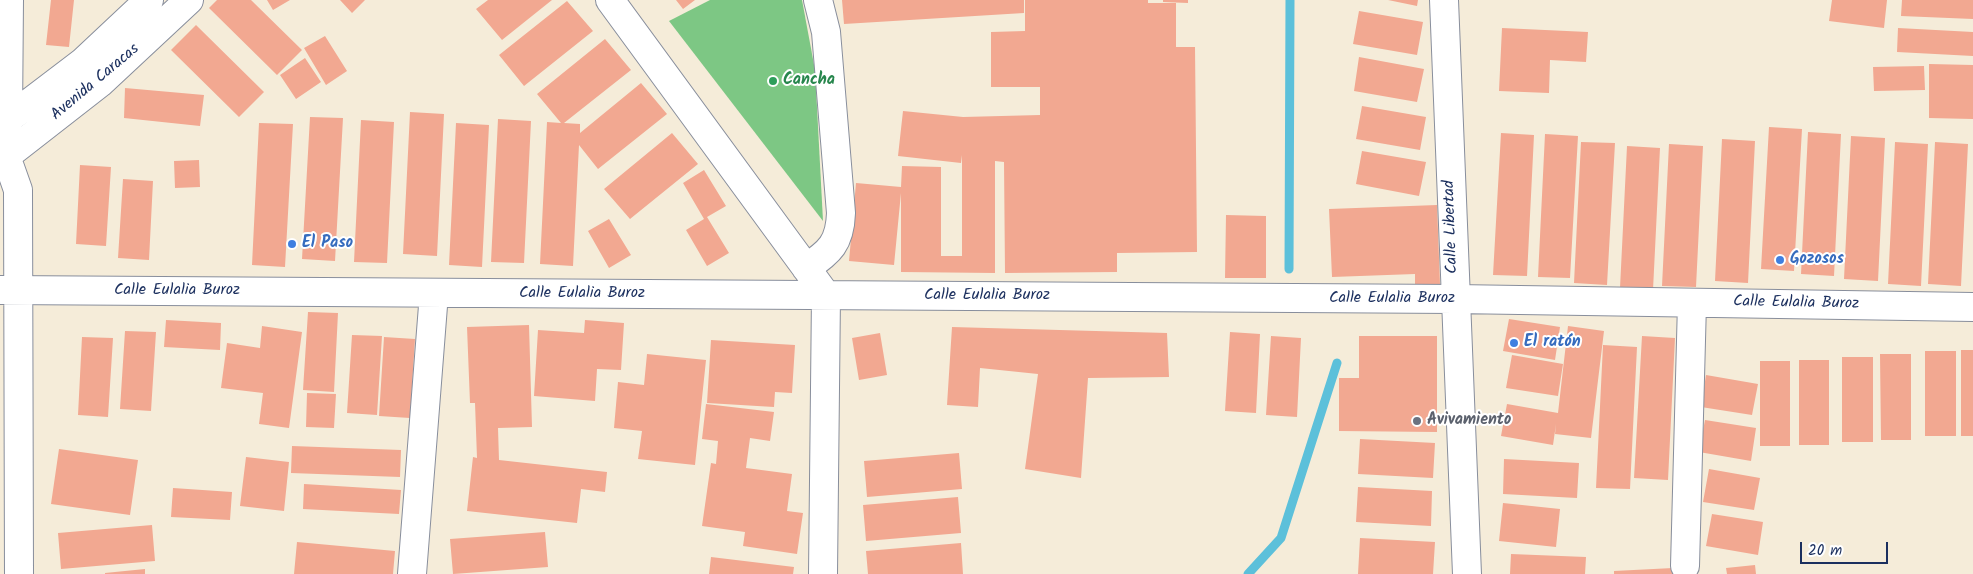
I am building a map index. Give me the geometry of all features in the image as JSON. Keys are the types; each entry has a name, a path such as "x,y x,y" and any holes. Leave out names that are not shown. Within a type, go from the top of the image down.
{"street":[{"path":"9,0 3,159 18,190 10,290 19,574"},
{"name":"Avenida Caracas","path":"4,122 83,62 149,0"},
{"name":"Avenida Caracas","path":"3,159 100,83 189,0"},
{"path":"610,0 826,295 823,574"},
{"path":"806,268 832,248 837,238 841,213 826,32 818,0"},
{"name":"Calle Libertad","path":"1444,0 1467,574"},
{"name":"Calle Eulalia Buroz","path":"10,290 1455,299 1973,307"},
{"path":"412,574 434,293"},
{"path":"1685,566 1692,303"}],"green space":[{"path":"710,0 802,0 815,70 823,221 669,21"}],"building":[{"path":"51,0 74,0 69,47 46,45"},
{"path":"217,0 251,0 302,50 277,75 209,8"},
{"path":"267,0 290,0 273,10"},
{"path":"340,0 365,0 352,13"},
{"path":"488,0 552,0 502,40 476,9"},
{"path":"676,0 695,0 683,9"},
{"path":"842,0 1024,0 1024,13 844,24"},
{"path":"1025,0 1148,0 1148,3 1176,3 1176,47 1195,47 1197,252 1117,253 1117,272 1005,273 1004,162 995,161 995,273 901,272 901,193 894,265 849,261 856,183 901,187 902,166 941,167 941,256 962,256 962,155 961,163 898,156 903,111 963,117 1040,115 1040,87 991,87 991,32 1025,31"},
{"path":"1163,0 1188,0 1188,3 1163,2"},
{"path":"1388,0 1418,0 1417,6"},
{"path":"1832,0 1887,0 1884,28 1829,21"},
{"path":"1902,0 1973,0 1973,19 1901,16"},
{"path":"567,1 593,31 524,86 499,55"},
{"path":"1359,11 1423,22 1417,55 1353,44"},
{"path":"196,25 264,92 239,117 171,50"},
{"path":"1502,28 1588,32 1586,62 1550,60 1549,93 1499,91"},
{"path":"1898,28 1973,32 1973,56 1897,52"},
{"path":"325,36 347,71 326,85 304,48"},
{"path":"605,39 631,70 564,123 580,124 580,133 641,83 667,114 598,169 579,145 573,266 540,264 547,122 561,123 537,94"},
{"path":"1359,57 1424,69 1417,102 1354,91"},
{"path":"305,58 321,82 296,99 280,75"},
{"path":"1929,64 1973,65 1973,119 1929,118"},
{"path":"1924,66 1925,90 1874,91 1873,67"},
{"path":"125,88 204,95 200,126 124,118"},
{"path":"1362,106 1426,117 1420,150 1356,139"},
{"path":"410,112 444,114 437,256 403,254"},
{"path":"310,117 343,118 335,261 302,259"},
{"path":"498,119 531,121 524,263 491,262"},
{"path":"361,120 394,122 387,263 354,262"},
{"path":"259,123 293,124 285,267 252,265"},
{"path":"456,123 489,125 482,267 449,265"},
{"path":"1769,127 1802,129 1794,271 1761,269"},
{"path":"1808,132 1841,134 1834,276 1801,274"},
{"path":"672,133 698,164 630,219 604,189"},
{"path":"1501,133 1534,135 1527,276 1493,275"},
{"path":"1545,134 1578,136 1570,278 1538,277"},
{"path":"1851,136 1885,138 1878,281 1844,279"},
{"path":"1722,139 1755,141 1748,283 1715,281"},
{"path":"1581,142 1615,143 1607,285 1574,283"},
{"path":"1895,142 1928,144 1921,286 1888,284"},
{"path":"1935,142 1968,144 1961,286 1928,284"},
{"path":"1669,144 1703,146 1696,287 1662,286"},
{"path":"1627,146 1660,148 1653,290 1620,288"},
{"path":"1362,151 1426,162 1419,196 1356,184"},
{"path":"199,160 200,187 175,188 174,161"},
{"path":"80,165 111,167 106,246 76,244"},
{"path":"704,170 726,206 707,217 729,253 707,266 686,230 704,219 683,183"},
{"path":"123,179 153,181 149,260 118,258"},
{"path":"1437,205 1440,284 1415,285 1415,274 1332,277 1329,209"},
{"path":"1226,215 1266,216 1266,278 1225,278"},
{"path":"609,219 631,255 609,268 588,231"},
{"path":"308,312 338,313 334,392 303,390"},
{"path":"1509,319 1560,327 1555,360 1503,351"},
{"path":"166,320 221,323 220,350 164,347"},
{"path":"585,320 624,323 621,370 597,369 595,401 534,396 538,330 584,333"},
{"path":"529,325 532,427 498,428 499,460 607,472 605,492 581,489 577,523 467,511 473,457 477,458 475,403 470,403 467,327"},
{"path":"262,326 302,332 289,428 259,424 263,393 221,388 227,343 260,348"},
{"path":"1568,326 1604,331 1591,438 1555,434 1556,424 1553,445 1501,436 1507,404 1558,413"},
{"path":"952,327 1167,333 1169,377 1088,378 1081,478 1025,469 1038,374 980,368 978,407 947,405"},
{"path":"125,331 156,332 151,411 120,409"},
{"path":"1230,332 1260,334 1256,413 1225,411"},
{"path":"880,333 887,375 859,380 852,338"},
{"path":"352,335 382,336 377,415 347,413"},
{"path":"1271,336 1301,338 1297,417 1266,415"},
{"path":"1359,336 1437,336 1437,432 1339,431 1339,378 1359,378"},
{"path":"1642,336 1675,338 1668,480 1634,478"},
{"path":"82,337 113,338 108,417 78,415"},
{"path":"384,337 415,339 410,418 379,416"},
{"path":"711,340 795,345 792,393 775,392 774,407 707,403"},
{"path":"1603,345 1637,347 1630,489 1596,488"},
{"path":"1961,350 1973,350 1973,436 1961,436"},
{"path":"1925,351 1956,351 1956,436 1925,436"},
{"path":"647,354 706,360 695,465 638,459 642,431 614,428 618,382 644,385"},
{"path":"1880,354 1911,354 1911,440 1881,440"},
{"path":"1512,355 1563,364 1558,396 1506,388"},
{"path":"1842,357 1873,357 1873,442 1842,442"},
{"path":"1799,360 1829,360 1829,445 1799,445"},
{"path":"1760,361 1790,361 1790,446 1760,446"},
{"path":"1706,375 1758,384 1752,415 1701,407"},
{"path":"307,393 336,394 334,428 306,427"},
{"path":"706,404 774,412 770,441 750,438 746,468 792,474 787,511 803,513 797,554 743,546 745,532 702,526 711,463 716,464 718,441 702,439"},
{"path":"1705,420 1756,428 1751,461 1699,452"},
{"path":"1360,439 1435,443 1433,478 1358,474"},
{"path":"292,446 401,450 400,477 291,473"},
{"path":"59,449 138,460 130,515 51,504"},
{"path":"959,453 962,489 867,497 864,461"},
{"path":"246,457 289,462 284,511 240,506"},
{"path":"1504,459 1579,463 1577,498 1503,494"},
{"path":"1709,469 1760,478 1754,510 1703,502"},
{"path":"304,484 401,490 399,514 303,509"},
{"path":"1358,487 1432,491 1431,526 1356,522"},
{"path":"173,488 232,492 230,520 171,517"},
{"path":"958,497 961,533 866,541 863,505"},
{"path":"1503,503 1560,509 1556,547 1499,541"},
{"path":"1712,514 1763,522 1758,555 1706,546"},
{"path":"152,525 155,561 61,569 58,533"},
{"path":"545,532 548,567 453,574 450,539"},
{"path":"1360,538 1435,542 1433,574 1358,574"},
{"path":"297,542 395,551 393,574 294,574"},
{"path":"961,543 963,574 868,574 866,551"},
{"path":"1511,554 1586,557 1585,574 1510,574"},
{"path":"711,557 794,567 793,574 709,574"},
{"path":"1755,565 1756,574 1727,574 1726,568"},
{"path":"1673,568 1673,574 1614,574 1614,571"},
{"path":"145,569 145,574 105,574 105,573"}],"waterway":[{"path":"1289,269 1290,0"},
{"path":"1248,574 1281,538 1337,363"}],"place":[{"name":"Cancha","path":"773,81"},
{"name":"El Paso","path":"292,244"},
{"name":"Gozosos","path":"1780,260"},
{"name":"El ratón","path":"1514,343"},
{"name":"Avivamiento","path":"1417,421"}]}
